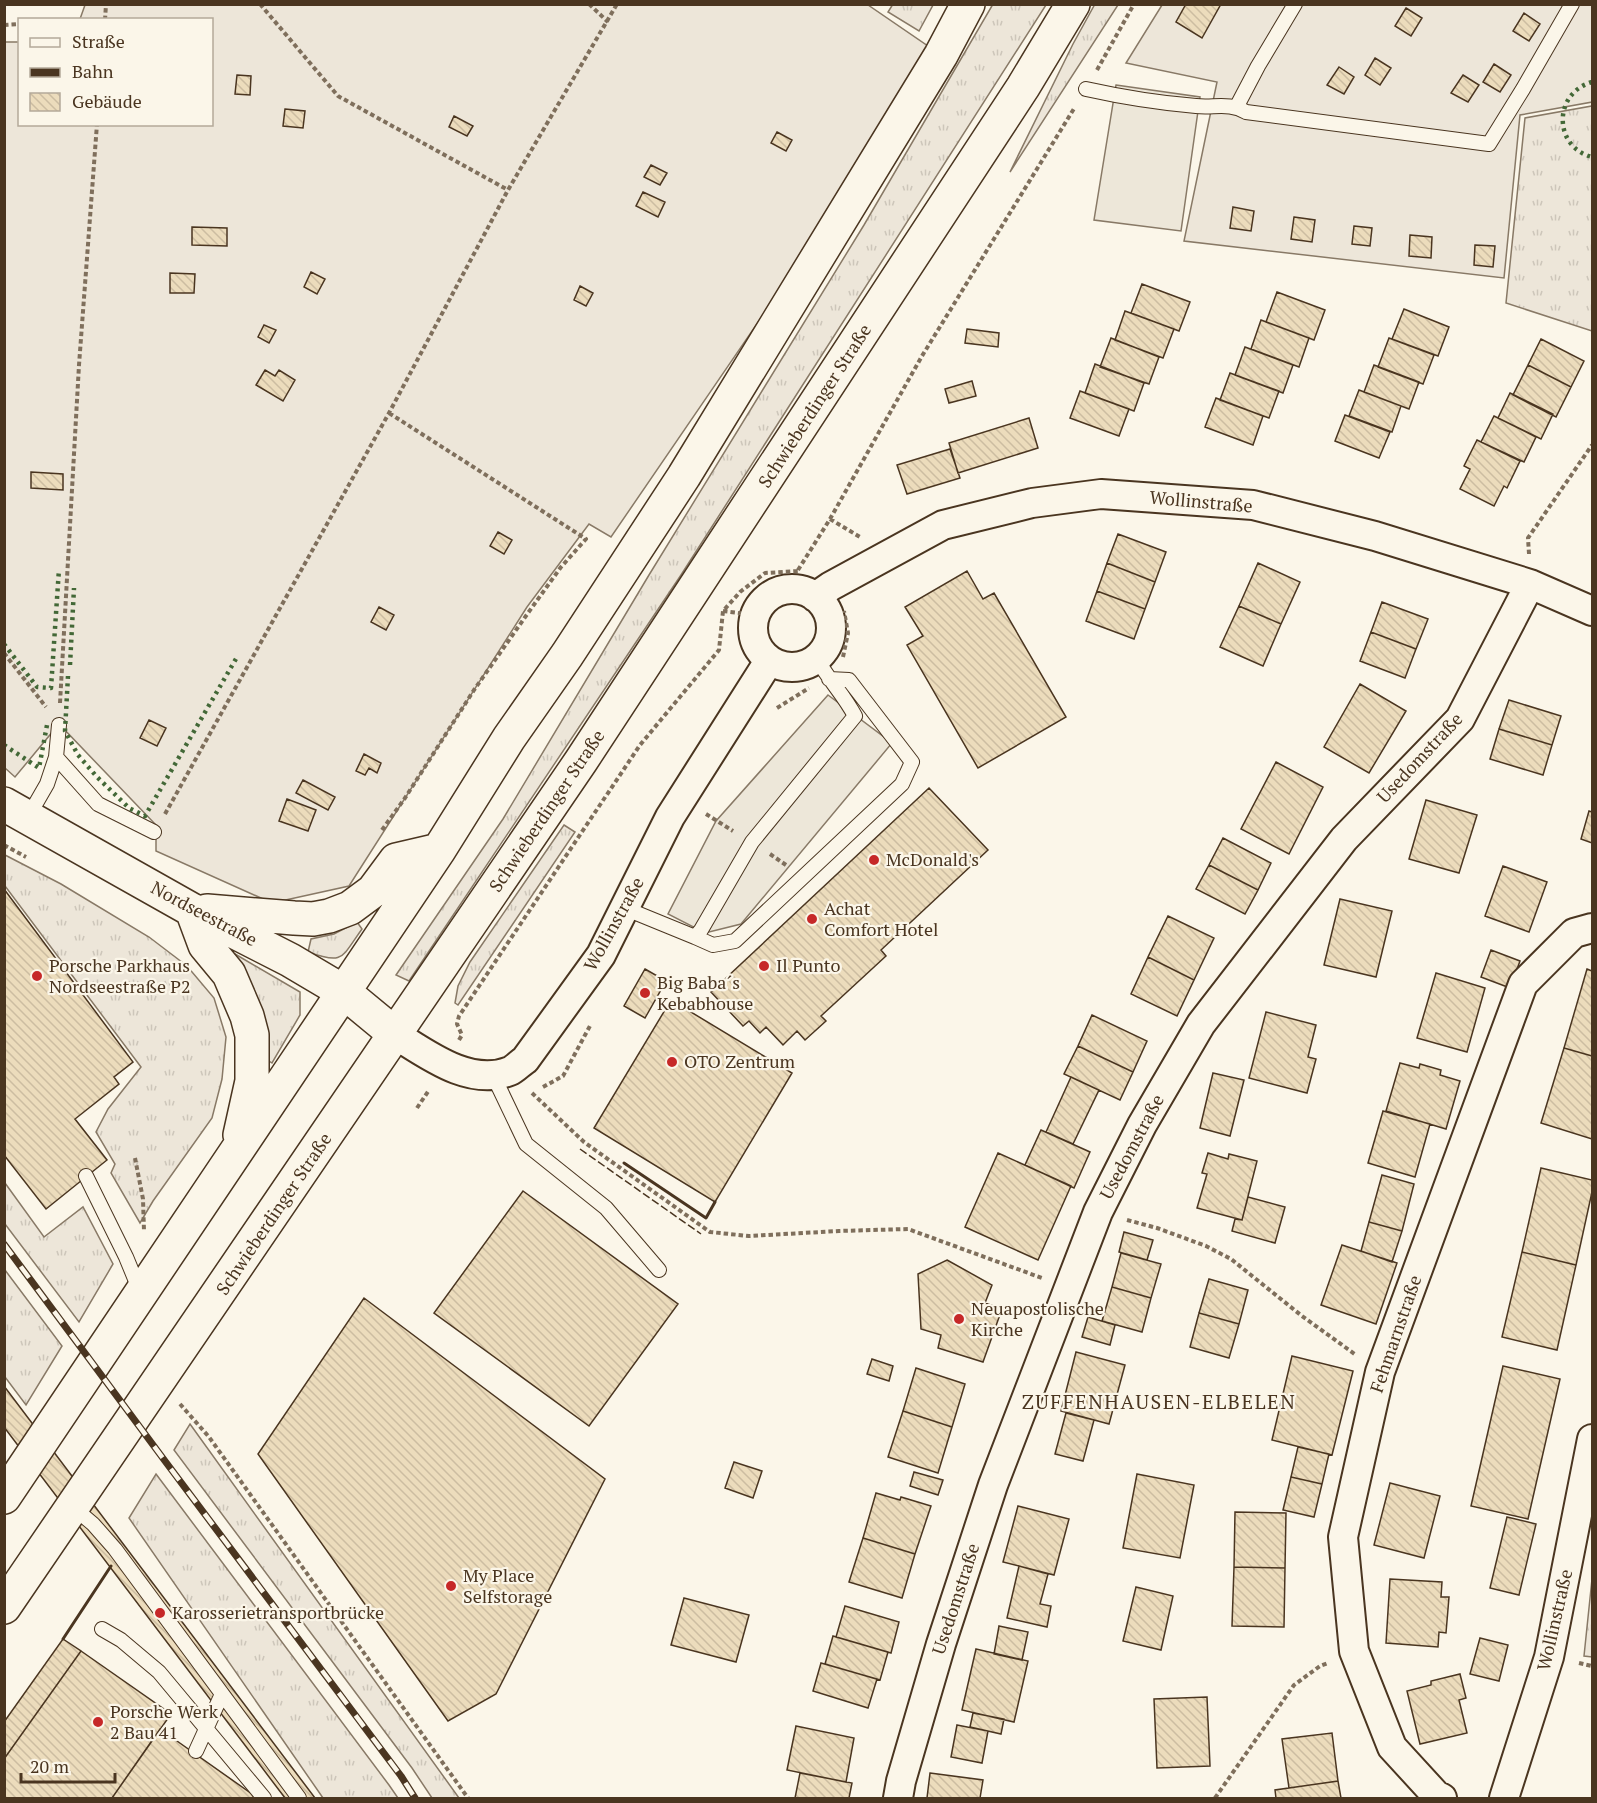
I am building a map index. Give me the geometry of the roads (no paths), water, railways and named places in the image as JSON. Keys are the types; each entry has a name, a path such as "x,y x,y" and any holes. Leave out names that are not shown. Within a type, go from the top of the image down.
{"main road":[{"path":"4,1497 439,850 509,738 567,655 684,476 941,55 968,4"},
{"name":"Schwieberdinger Straße","path":"4,1607 581,761 1023,87 1073,4"},
{"name":"Nordseestraße","path":"16,810 192,910 290,960 344,992 396,1035"},
{"path":"236,1152 252,1081 252,1035 247,1016 229,974 205,945 192,910 313,919 329,916 350,908 373,891 396,860 439,850"}],"street":[{"name":"Wollinstraße","path":"815,597 831,586 944,525 1032,503 1101,494 1253,505 1375,536 1530,584 1593,611"},
{"path":"791,580 800,590 815,597 825,607 831,624 823,669 782,667 769,661 757,648 752,632 755,615 766,599 791,580"},
{"name":"Usedomstraße","path":"898,1798 938,1652 993,1485 1098,1212 1142,1125 1201,1024 1344,839 1460,719 1530,584"},
{"name":"Wollinstraße","path":"396,1035 444,1064 464,1073 493,1075 511,1071 525,1060 601,955 670,817 769,661"},
{"name":"Fehmarnstraße","path":"1442,1798 1436,1795 1392,1747 1354,1651 1343,1537 1380,1372 1523,984 1574,933 1593,928"},
{"name":"Wollinstraße","path":"1504,1798 1549,1657 1593,1439"}],"lane":[{"path":"1237,106 1295,4"},
{"path":"1086,89 1199,107 1237,106 1246,112 1489,144 1572,4"},
{"path":"694,937 701,930 752,842 855,716 823,669"},
{"path":"624,908 713,945 735,941 902,784 912,762 849,680 823,669"},
{"path":"16,810 47,784 56,757 59,725"},
{"path":"56,757 98,804 154,832"},
{"path":"493,1075 526,1144 606,1208 659,1270"},
{"path":"86,1176 141,1293"},
{"path":"74,1507 115,1549 299,1798"},
{"path":"102,1629 121,1640 159,1672 264,1798"},
{"path":"196,1751 222,1694"}],"railway":[{"path":"4,1244 401,1776 415,1798"}],"place":[{"name":"McDonald's","path":"874,860"},
{"name":"Achat Comfort Hotel","path":"812,919"},
{"name":"Il Punto","path":"764,966"},
{"name":"Porsche Parkhaus Nordseestraße P2","path":"37,976"},
{"name":"Big Baba´s Kebabhouse","path":"645,993"},
{"name":"OTO Zentrum","path":"672,1062"},
{"name":"Neuapostolische Kirche","path":"959,1319"},
{"name":"My Place Selfstorage","path":"451,1586"},
{"name":"Karosserietransportbrücke","path":"160,1613"},
{"name":"Porsche Werk 2 Bau 41","path":"98,1722"}],"district":[{"name":"ZUFFENHAUSEN-ELBELEN","path":"1159,1402"}]}
